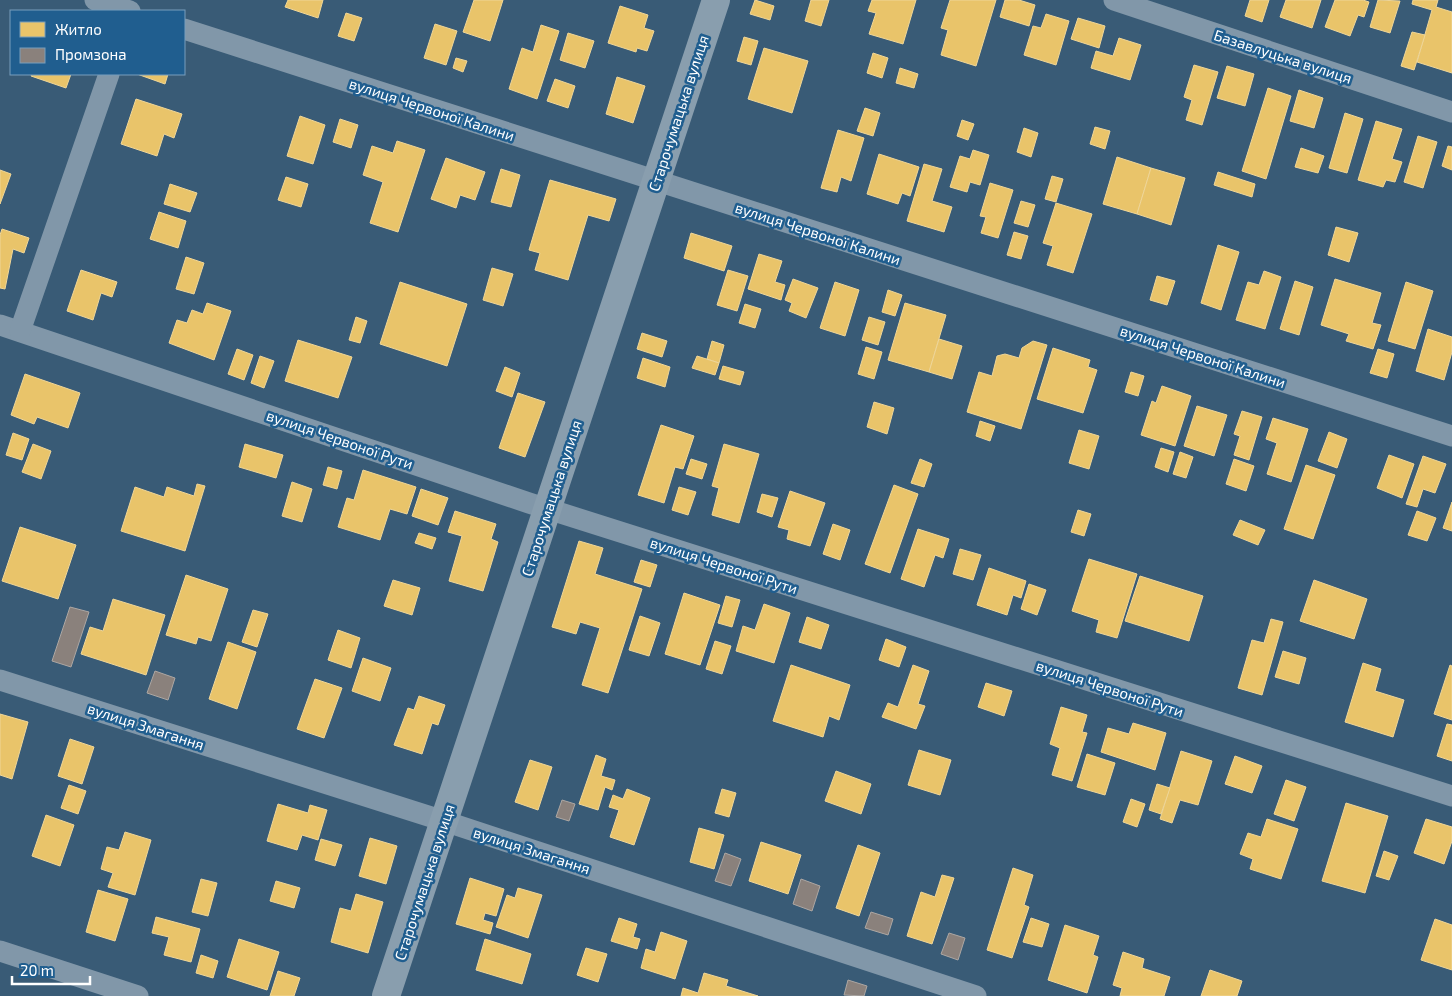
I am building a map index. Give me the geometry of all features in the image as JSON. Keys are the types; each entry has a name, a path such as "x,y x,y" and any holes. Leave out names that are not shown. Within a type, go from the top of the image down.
{"street":[{"path":"95,0 127,10"},
{"name":"Старочумацька вулиця","path":"386,996 716,0"},
{"name":"Базавлуцька вулиця","path":"1114,0 1452,112"},
{"name":"вулиця Червоної Калини","path":"185,29 1452,436"},
{"path":"10,328 109,75"},
{"name":"вулиця Червоної Рути","path":"10,328 547,509 1452,796"},
{"name":"вулиця Змагання","path":"0,680 444,821 976,996"},
{"path":"0,951 138,996"}],"building: Житло":[{"path":"288,0 323,0 318,18 285,7"},
{"path":"474,0 503,0 490,41 463,32"},
{"path":"755,0 774,6 770,20 750,14"},
{"path":"811,0 829,0 821,26 805,21"},
{"path":"872,0 916,0 903,44 869,34 876,13 868,11"},
{"path":"950,0 996,0 976,66 941,55 948,30 941,28"},
{"path":"1005,0 1019,0 1035,5 1029,26 1000,17"},
{"path":"1250,0 1269,0 1262,22 1245,16"},
{"path":"1286,0 1321,0 1312,28 1280,17"},
{"path":"1335,0 1363,0 1369,2 1364,17 1358,15 1350,36 1325,27"},
{"path":"1378,0 1400,1 1390,33 1370,27"},
{"path":"1413,0 1438,0 1436,7 1452,12 1452,73 1417,62 1432,10 1412,4"},
{"path":"620,6 648,15 644,28 654,31 647,51 637,48 636,52 608,43"},
{"path":"346,13 362,18 354,41 338,36"},
{"path":"1046,14 1069,21 1056,65 1024,55 1033,26 1041,28"},
{"path":"1078,18 1105,26 1099,48 1071,39"},
{"path":"435,24 457,31 446,65 424,58"},
{"path":"541,25 559,31 537,99 509,89 522,48 533,52"},
{"path":"1412,32 1425,35 1414,70 1401,66"},
{"path":"568,33 594,41 585,68 560,60"},
{"path":"744,37 758,41 751,65 737,61"},
{"path":"1119,38 1141,45 1130,80 1091,68 1096,51 1113,56"},
{"path":"764,48 808,61 792,113 748,99"},
{"path":"873,53 888,58 882,78 867,73"},
{"path":"456,58 467,61 463,72 453,68"},
{"path":"1194,65 1218,72 1202,125 1186,120 1192,100 1184,97"},
{"path":"1227,66 1254,74 1245,106 1217,98"},
{"path":"900,68 918,74 914,88 896,83"},
{"path":"32,75 71,75 66,88"},
{"path":"140,75 168,75 165,84"},
{"path":"617,77 645,86 633,123 606,114"},
{"path":"555,79 575,86 568,108 547,101"},
{"path":"1268,88 1291,96 1266,179 1242,171"},
{"path":"1299,90 1323,98 1314,128 1290,121"},
{"path":"136,99 182,114 174,138 164,134 157,156 121,144"},
{"path":"865,108 880,113 873,136 857,131"},
{"path":"1345,113 1363,119 1347,173 1329,168"},
{"path":"300,116 325,125 313,164 287,156"},
{"path":"340,119 358,125 351,148 333,142"},
{"path":"962,120 974,124 968,140 957,136"},
{"path":"1376,121 1402,129 1392,159 1402,162 1395,182 1386,180 1383,187 1358,180"},
{"path":"1095,127 1110,131 1105,149 1090,144"},
{"path":"1024,128 1038,133 1031,157 1017,152"},
{"path":"838,130 864,138 851,181 841,177 837,192 821,188"},
{"path":"1418,136 1437,142 1423,188 1404,182"},
{"path":"397,141 425,150 398,232 370,223 383,182 363,175 372,146 393,153"},
{"path":"1448,146 1452,147 1452,170 1442,166"},
{"path":"1301,148 1324,156 1318,173 1295,167"},
{"path":"973,150 989,155 980,185 970,182 967,192 950,187 960,156 970,159"},
{"path":"879,154 919,167 910,196 902,193 898,204 867,194"},
{"path":"1117,157 1151,168 1137,214 1103,204"},
{"path":"446,158 485,172 475,200 460,195 456,208 431,199"},
{"path":"924,164 942,169 932,201 952,207 944,232 907,221"},
{"path":"1151,168 1185,178 1171,225 1137,214"},
{"path":"501,169 520,175 511,207 491,202"},
{"path":"0,170 11,174 0,204"},
{"path":"1218,172 1255,184 1252,197 1214,185"},
{"path":"1052,176 1063,179 1056,202 1045,199"},
{"path":"286,177 308,184 301,207 278,200"},
{"path":"550,180 616,199 609,221 588,215 568,280 535,270 540,253 529,250"},
{"path":"990,183 1013,190 998,238 981,233 986,217 980,216"},
{"path":"170,184 197,193 190,212 164,204"},
{"path":"1021,201 1035,205 1028,227 1014,223"},
{"path":"1056,203 1092,214 1073,273 1047,265 1053,246 1043,243"},
{"path":"159,212 186,221 178,248 150,239"},
{"path":"1336,227 1358,233 1349,262 1328,255"},
{"path":"2,229 29,238 24,253 13,249 5,289 0,288 0,235"},
{"path":"1014,232 1028,236 1021,259 1007,255"},
{"path":"691,233 732,246 724,271 684,258"},
{"path":"1218,245 1239,252 1221,310 1201,303"},
{"path":"759,254 782,261 775,282 785,285 781,300 748,289"},
{"path":"186,257 204,263 194,294 176,289"},
{"path":"492,268 513,274 503,306 483,300"},
{"path":"81,270 117,282 112,297 101,293 93,320 67,311"},
{"path":"728,270 748,276 737,311 717,305"},
{"path":"1264,271 1281,277 1265,329 1236,320 1248,282 1259,285"},
{"path":"1157,276 1175,281 1167,305 1150,300"},
{"path":"793,279 818,288 806,318 789,311 792,303 785,300"},
{"path":"1335,279 1381,293 1372,323 1381,325 1373,349 1346,341 1349,334 1321,325"},
{"path":"1295,281 1313,287 1299,335 1280,329"},
{"path":"400,282 467,304 447,366 380,344"},
{"path":"835,282 859,290 845,336 820,328"},
{"path":"1406,282 1433,291 1415,349 1388,341"},
{"path":"888,290 902,295 895,316 882,312"},
{"path":"207,303 231,311 214,360 169,343 177,320 187,323 192,310 203,314"},
{"path":"905,303 946,315 929,372 888,360"},
{"path":"745,304 761,309 755,328 739,323"},
{"path":"356,317 367,321 360,343 349,340"},
{"path":"869,317 885,322 878,345 862,340"},
{"path":"1428,329 1452,337 1452,352 1444,380 1416,371"},
{"path":"642,333 667,341 662,357 637,349"},
{"path":"939,339 962,346 952,379 929,372"},
{"path":"298,340 352,357 338,398 285,381"},
{"path":"712,341 724,345 719,363 707,359"},
{"path":"1033,341 1047,345 1021,429 967,412 979,372 992,376 997,356 1005,354 1019,358 1022,348"},
{"path":"866,347 882,352 874,379 858,374"},
{"path":"1053,348 1090,360 1088,367 1097,370 1083,413 1037,399"},
{"path":"237,349 253,355 244,380 228,374"},
{"path":"1378,349 1394,354 1387,378 1370,373"},
{"path":"260,356 274,361 264,388 251,383"},
{"path":"697,356 719,363 715,375 692,368"},
{"path":"643,358 670,367 665,387 637,378"},
{"path":"723,366 744,372 740,385 719,379"},
{"path":"505,367 520,373 512,397 496,391"},
{"path":"1131,372 1144,376 1138,396 1125,392"},
{"path":"25,374 80,393 68,428 37,417 34,424 11,415"},
{"path":"1162,386 1191,396 1175,446 1141,435 1152,401 1156,403"},
{"path":"518,393 545,402 525,457 499,448"},
{"path":"874,402 894,408 887,434 867,427"},
{"path":"1197,406 1227,415 1214,456 1184,446"},
{"path":"1242,411 1262,417 1249,460 1234,455 1240,436 1234,434"},
{"path":"1273,418 1308,429 1291,482 1267,474 1277,443 1266,439"},
{"path":"980,421 995,426 990,441 976,436"},
{"path":"661,425 694,436 683,469 675,467 664,503 638,495"},
{"path":"1079,430 1099,436 1089,469 1069,463"},
{"path":"1329,432 1347,439 1337,468 1318,461"},
{"path":"13,433 29,439 22,460 6,455"},
{"path":"33,444 51,451 41,479 22,472"},
{"path":"245,444 283,455 276,478 239,467"},
{"path":"724,444 759,454 739,523 712,515 719,488 712,486"},
{"path":"1161,448 1174,452 1168,472 1155,467"},
{"path":"1180,452 1193,457 1186,478 1173,474"},
{"path":"1389,455 1414,464 1402,498 1377,488"},
{"path":"1423,456 1446,464 1435,493 1423,489 1417,507 1406,504"},
{"path":"691,459 707,464 702,479 686,474"},
{"path":"920,459 932,464 924,487 911,483"},
{"path":"1234,459 1254,466 1246,491 1226,484"},
{"path":"1306,465 1335,475 1313,539 1284,529"},
{"path":"328,467 342,471 337,489 323,485"},
{"path":"363,470 416,487 407,514 390,509 380,540 338,527 347,498 354,500"},
{"path":"292,482 312,489 302,522 282,516"},
{"path":"197,484 205,486 185,551 121,531 135,487 164,497 167,487 194,496"},
{"path":"894,485 918,494 890,573 865,564"},
{"path":"679,487 696,492 688,515 672,510"},
{"path":"421,489 448,498 438,525 412,516"},
{"path":"790,491 825,503 810,546 787,539 789,530 778,527"},
{"path":"762,494 778,498 772,517 757,512"},
{"path":"1452,502 1452,531 1443,528"},
{"path":"1078,510 1091,514 1084,536 1071,532"},
{"path":"455,511 496,524 491,539 498,542 483,591 449,581 462,536 448,532"},
{"path":"1417,511 1436,518 1427,541 1408,535"},
{"path":"1240,520 1265,530 1258,545 1233,535"},
{"path":"833,524 850,530 840,560 823,554"},
{"path":"20,527 76,545 58,599 2,581"},
{"path":"918,529 949,539 943,558 935,555 924,587 901,579"},
{"path":"419,533 436,538 432,549 415,543"},
{"path":"579,541 603,548 595,574 642,589 608,693 582,685 600,628 580,622 576,634 552,627"},
{"path":"960,549 981,555 973,580 953,574"},
{"path":"1089,559 1137,574 1117,638 1096,632 1099,620 1072,611"},
{"path":"641,560 657,565 650,587 634,582"},
{"path":"989,568 1026,581 1021,598 1013,595 1007,615 977,605"},
{"path":"186,575 228,589 211,641 198,637 196,644 166,635"},
{"path":"1140,576 1203,596 1189,641 1125,621"},
{"path":"393,580 420,588 412,615 384,606"},
{"path":"1314,580 1367,599 1354,639 1300,621"},
{"path":"1029,584 1046,590 1037,615 1021,609"},
{"path":"684,593 720,605 700,665 665,654"},
{"path":"726,596 740,600 732,627 718,623"},
{"path":"113,599 165,615 146,675 81,654 90,627 103,631"},
{"path":"764,604 790,613 774,663 736,651 743,626 755,630"},
{"path":"253,610 268,614 257,647 242,642"},
{"path":"640,616 660,623 649,656 629,650"},
{"path":"807,617 829,625 821,649 799,642"},
{"path":"1271,619 1283,622 1262,695 1238,688 1252,640 1264,643"},
{"path":"338,630 360,638 351,668 328,660"},
{"path":"886,639 906,647 899,667 879,660"},
{"path":"715,641 731,646 722,674 706,669"},
{"path":"228,642 256,652 237,709 209,699"},
{"path":"1283,651 1306,658 1299,684 1275,677"},
{"path":"363,658 391,668 380,701 352,691"},
{"path":"1363,663 1381,669 1375,691 1404,700 1393,737 1345,722"},
{"path":"791,665 850,685 839,720 829,716 823,737 773,721"},
{"path":"913,665 929,671 918,704 925,706 916,729 882,717 888,703 898,707"},
{"path":"1450,665 1452,666 1452,720 1434,714"},
{"path":"315,679 342,688 324,738 297,729"},
{"path":"986,683 1012,691 1004,716 978,707"},
{"path":"419,696 445,705 438,725 432,723 422,754 394,745 408,708 414,710"},
{"path":"1061,707 1087,715 1082,732 1087,733 1072,781 1052,775 1060,748 1050,744"},
{"path":"0,714 28,722 12,779 0,775"},
{"path":"1133,723 1166,733 1155,770 1101,752 1108,728 1129,734"},
{"path":"1447,724 1452,725 1452,761 1437,756"},
{"path":"70,739 94,747 82,784 58,776"},
{"path":"919,750 951,760 940,795 908,785"},
{"path":"1181,751 1212,761 1198,805 1180,800 1172,823 1160,819"},
{"path":"1087,754 1115,763 1105,795 1077,787"},
{"path":"596,755 606,759 601,776 615,780 612,790 605,787 598,810 579,804"},
{"path":"1235,756 1262,766 1252,793 1225,784"},
{"path":"530,760 552,767 538,810 515,802"},
{"path":"836,771 871,784 861,814 825,801"},
{"path":"1286,780 1306,787 1294,821 1274,814"},
{"path":"1157,784 1170,788 1161,814 1149,810"},
{"path":"69,785 86,791 78,814 61,808"},
{"path":"627,789 650,798 634,845 610,837 619,810 609,807 613,795 623,799"},
{"path":"722,789 736,793 729,817 715,813"},
{"path":"1131,799 1145,804 1137,827 1123,822"},
{"path":"1346,803 1388,816 1365,893 1322,881"},
{"path":"278,804 308,813 310,805 327,810 318,840 302,835 297,850 267,841"},
{"path":"46,815 74,825 60,866 32,856"},
{"path":"1267,819 1298,829 1281,879 1250,869 1253,859 1240,854 1248,833 1261,837"},
{"path":"1426,819 1452,827 1452,841 1444,864 1414,853"},
{"path":"699,828 724,835 714,869 690,862"},
{"path":"125,832 151,840 135,895 108,887 113,873 101,869 107,847 119,850"},
{"path":"370,838 397,846 386,884 359,876"},
{"path":"321,839 342,845 335,866 315,860"},
{"path":"761,842 801,855 788,894 749,881"},
{"path":"858,845 880,853 859,916 836,908"},
{"path":"1384,851 1398,856 1389,880 1376,876"},
{"path":"1013,868 1033,875 1024,905 1029,907 1012,958 987,950"},
{"path":"942,875 954,878 932,944 907,936 921,892 935,897"},
{"path":"470,878 504,889 496,916 485,913 483,920 493,923 490,934 456,924"},
{"path":"201,879 217,883 208,916 192,912"},
{"path":"276,881 300,888 294,908 270,901"},
{"path":"518,888 542,895 528,938 496,927 507,895 515,898"},
{"path":"98,890 128,899 115,941 86,932"},
{"path":"356,894 383,902 368,953 331,942 340,908 351,911"},
{"path":"156,917 200,929 191,962 164,955 169,937 152,933"},
{"path":"619,918 637,924 633,937 640,939 637,949 611,941"},
{"path":"1031,918 1049,924 1042,947 1023,942"},
{"path":"1435,919 1452,925 1452,970 1421,960"},
{"path":"1065,925 1099,936 1093,955 1098,957 1087,993 1048,980"},
{"path":"661,932 687,941 675,979 641,968 646,949 655,952"},
{"path":"239,939 279,952 267,990 227,977"},
{"path":"485,939 531,954 522,984 476,970"},
{"path":"586,948 607,954 598,982 577,975"},
{"path":"1123,952 1144,959 1142,968 1170,977 1164,996 1120,996 1122,988 1113,985"},
{"path":"201,955 218,961 213,978 196,973"},
{"path":"1210,970 1242,981 1237,996 1201,996"},
{"path":"278,971 300,978 294,996 270,996"},
{"path":"704,973 728,980 726,986 758,996 681,996 683,988 698,993"}],"building: Промзона":[{"path":"70,607 89,612 71,667 52,661"},
{"path":"155,671 175,678 168,700 147,693"},
{"path":"562,800 575,804 569,821 556,817"},
{"path":"725,853 741,859 731,886 715,881"},
{"path":"801,879 820,886 812,911 793,904"},
{"path":"871,912 893,919 888,935 865,928"},
{"path":"949,933 965,938 958,960 941,954"},
{"path":"848,980 867,986 864,996 844,995"}]}
